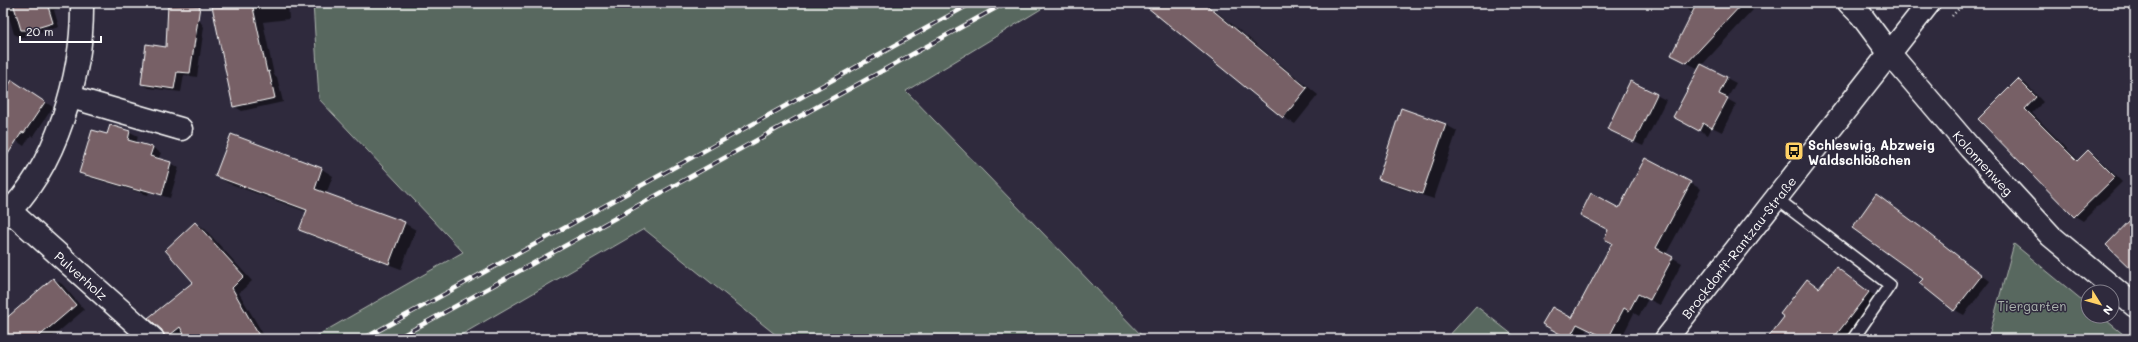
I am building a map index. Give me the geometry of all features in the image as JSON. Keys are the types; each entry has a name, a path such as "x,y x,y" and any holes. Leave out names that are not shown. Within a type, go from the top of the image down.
{"street":[{"path":"7,214 32,182 53,144 71,97 79,56 82,3"},
{"name":"Kolonnenweg","path":"1849,3 1861,15 1890,54 1970,148 2051,236 2135,306"},
{"name":"Brockdorff-Rantzau-Straße","path":"1666,339 1929,3"},
{"path":"71,97 181,129"},
{"name":"Pulverholz","path":"7,214 152,339"}],"lane":[{"path":"1776,198 1890,285 1853,339"}],"green space":[{"path":"313,3 1051,3 906,91 1145,339 781,339 644,229 454,339 311,339 463,252 319,99"},
{"name":"Tiergarten","path":"2014,244 2080,298 2080,324 2111,324 2129,339 1988,339"},
{"path":"1476,306 1518,339 1446,339"}],"building":[{"path":"13,3 47,3 53,23 30,30 21,30"},
{"path":"222,3 252,3 267,72 269,71 275,98 233,107 212,6 223,7"},
{"path":"1142,3 1204,3 1307,88 1283,118"},
{"path":"1697,3 1743,3 1687,63 1671,55"},
{"path":"168,4 200,6 190,73 177,72 174,89 141,84 146,44 166,47"},
{"path":"1701,64 1727,77 1719,94 1728,98 1712,128 1703,123 1699,131 1673,117"},
{"path":"2018,79 2036,97 2025,109 2077,161 2088,150 2115,177 2074,217 1978,119"},
{"path":"12,80 45,102 24,133 22,132 3,162 3,94"},
{"path":"1630,81 1657,94 1634,142 1607,129"},
{"path":"1401,108 1446,124 1422,194 1378,179"},
{"path":"110,125 130,131 128,140 153,147 150,156 171,162 162,195 141,189 140,191 79,173 92,130 107,134"},
{"path":"231,134 322,168 315,189 405,222 389,264 299,230 307,210 215,176"},
{"path":"1645,158 1691,182 1656,248 1673,257 1650,300 1638,294 1629,311 1624,308 1608,339 1577,324 1569,339 1542,324 1552,307 1572,318 1612,243 1604,239 1608,230 1580,215 1591,193 1619,208"},
{"path":"1876,194 1982,275 1954,311 1919,283 1923,279 1852,228"},
{"path":"2135,215 2135,273 2106,245"},
{"path":"195,222 244,276 232,288 261,339 187,339 180,327 165,339 162,330 148,318 193,282 165,250"},
{"path":"1836,267 1869,292 1833,339 1767,339 1784,317 1780,314 1807,279 1819,288"},
{"path":"53,278 76,305 36,339 3,339 3,321"}],"railway":[{"path":"363,339 972,3"},
{"path":"396,339 1005,3"}],"place":[{"name":"Schleswig, Abzweig Waldschlößchen","path":"1794,151"}]}
